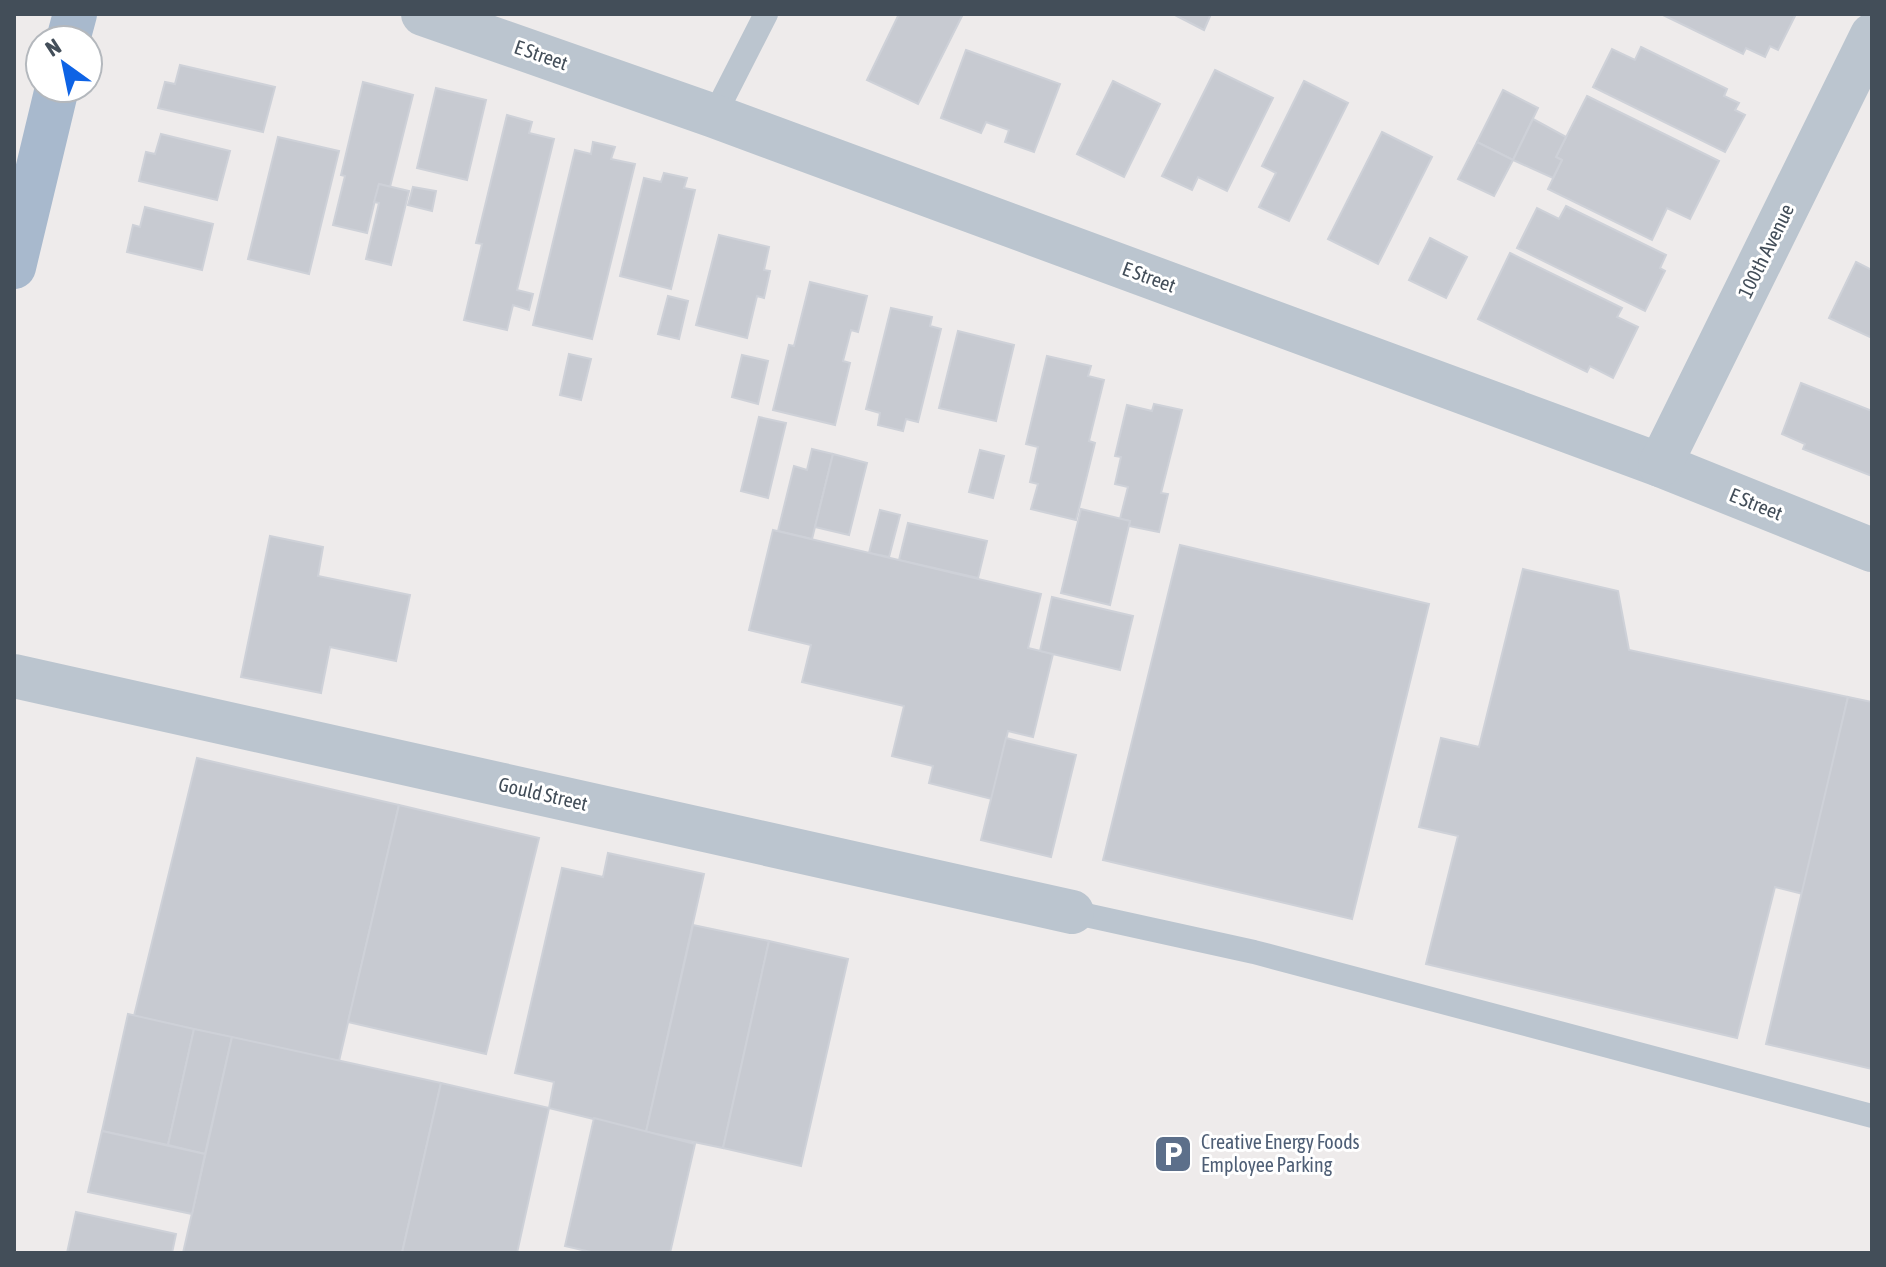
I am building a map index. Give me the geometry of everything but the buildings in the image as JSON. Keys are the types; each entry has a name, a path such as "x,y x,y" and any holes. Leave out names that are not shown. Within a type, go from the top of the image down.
{"main road":[{"path":"14,267 53,104"}],"street":[{"name":"E Street","path":"423,14 714,116 1660,465 1872,550"},
{"name":"100th Avenue","path":"1660,465 1872,35"},
{"name":"Gould Street","path":"14,676 1072,912"}],"lane":[{"path":"714,116 766,14"},
{"path":"1072,912 1254,952 1872,1116"}],"place":[{"name":"Creative Energy Foods Employee Parking","path":"1173,1154"}]}
